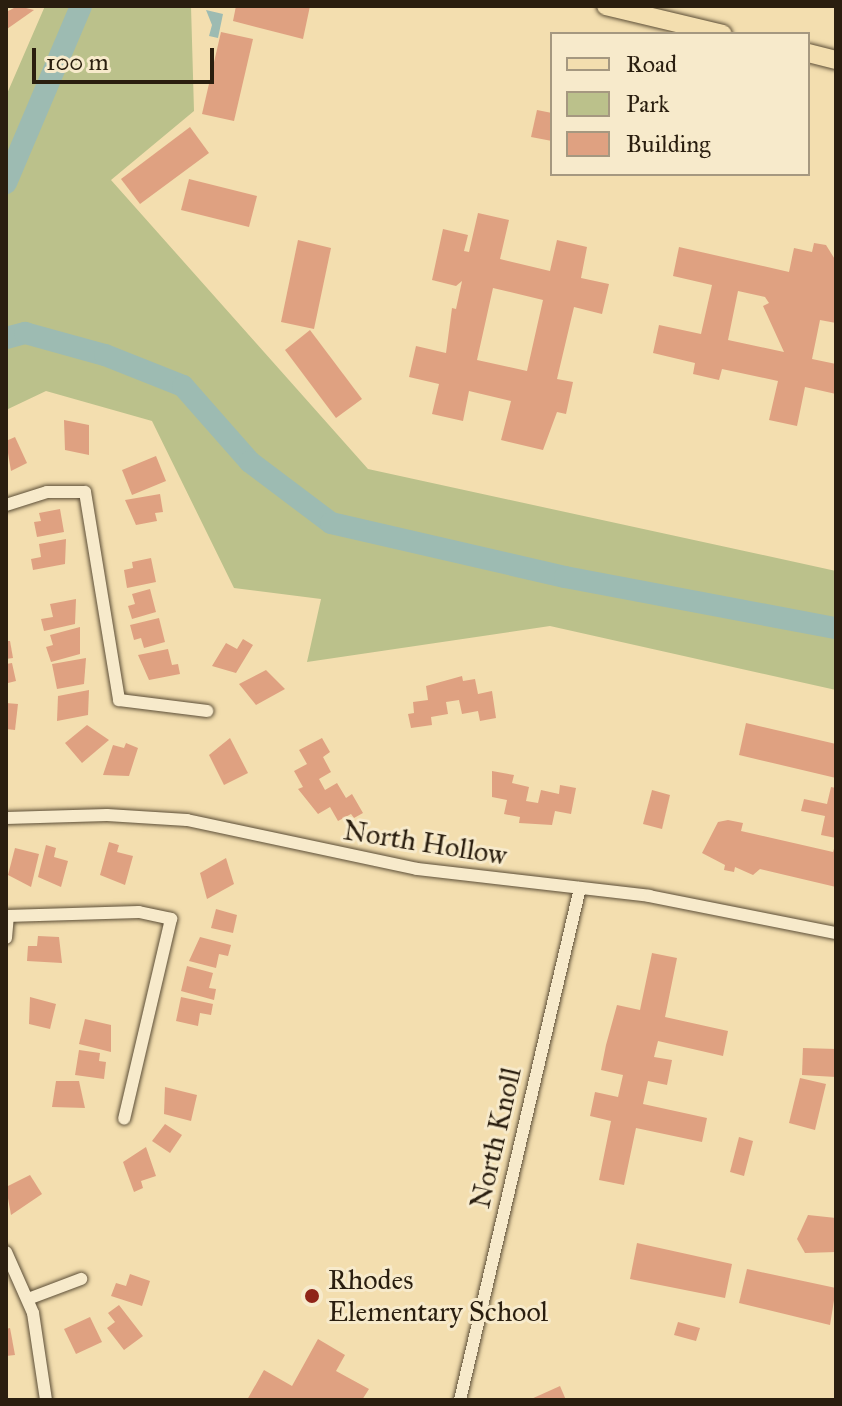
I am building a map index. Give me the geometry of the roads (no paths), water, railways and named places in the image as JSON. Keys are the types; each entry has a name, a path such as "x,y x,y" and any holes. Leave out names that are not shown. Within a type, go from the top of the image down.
{"main road":[{"path":"606,6 715,32"},
{"path":"810,54 836,60"}],"street":[{"path":"6,505 36,494 85,492 119,700 207,711"},
{"name":"North Hollow","path":"6,818 107,815 187,820 393,865 747,912 836,933"},
{"name":"North Knoll","path":"460,1400 580,888"},
{"path":"6,938 7,916 139,912 171,919 124,1119"},
{"path":"6,1252 28,1299 43,1355 46,1400"},
{"path":"28,1299 81,1279"}],"water":[{"path":"206,10 223,14 218,38 209,36 212,25"}],"waterway":[{"path":"6,183 81,6"},
{"path":"6,338 25,333 105,355 183,386 250,462 331,523 565,577 836,628"}],"place":[{"name":"Rhodes Elementary School","path":"312,1296"}]}
